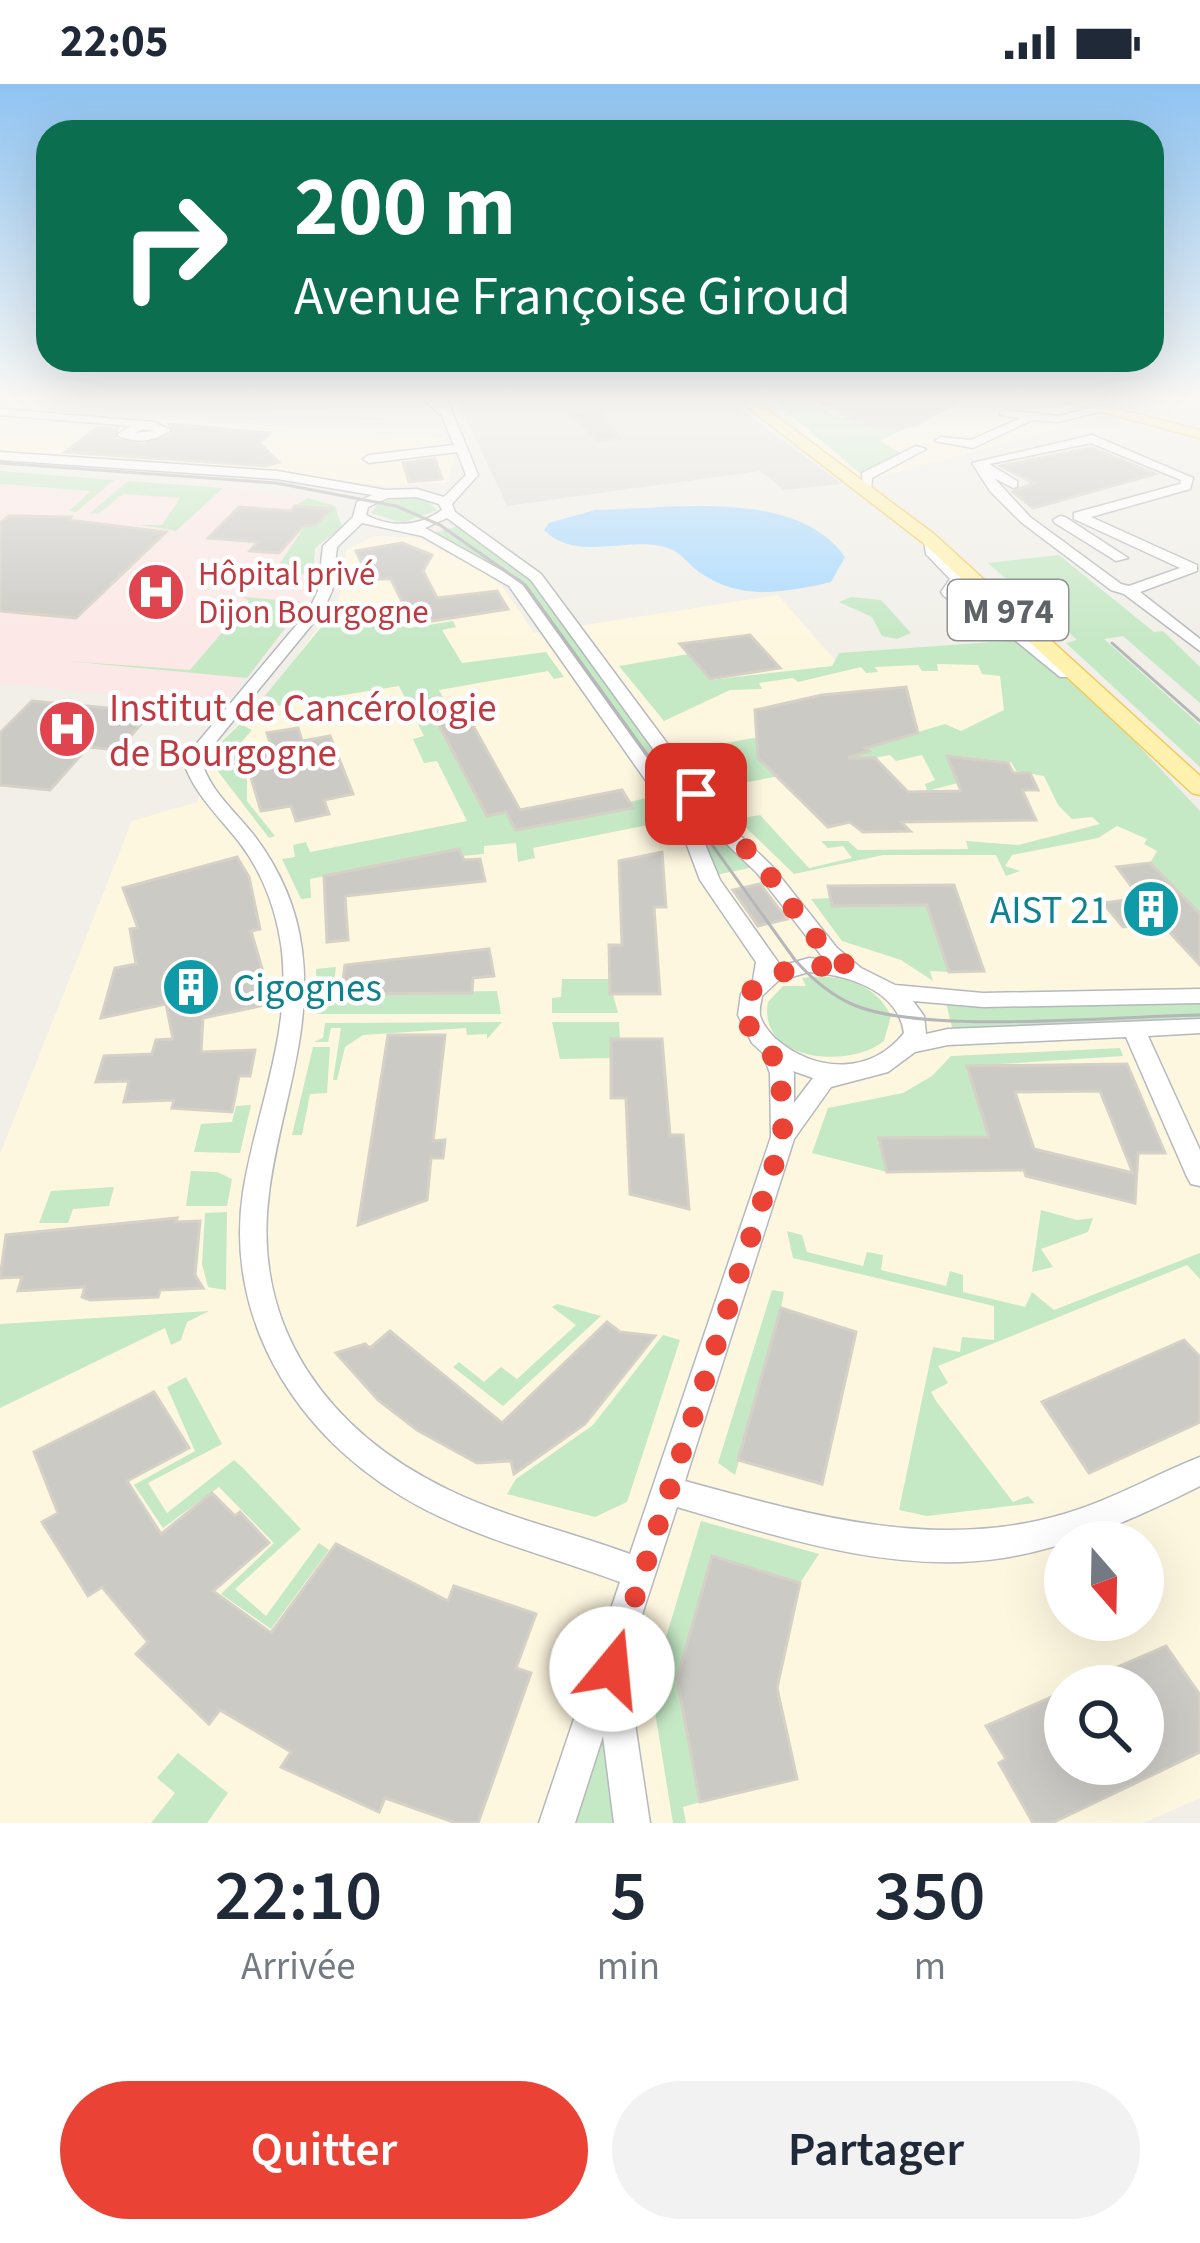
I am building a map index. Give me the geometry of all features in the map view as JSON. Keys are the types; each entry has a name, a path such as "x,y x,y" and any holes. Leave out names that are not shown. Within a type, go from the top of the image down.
{"main road":[{"name":"M 974","path":"858,480 1196,780"}],"street":[{"path":"182,480 249,485 361,511 427,533 514,583 691,832 710,880 766,962 764,980 746,1008 748,1024 782,1073 783,1137"},
{"path":"307,480 386,494 423,494 458,480"},
{"path":"331,549 371,530 428,524 470,480"},
{"path":"866,480 867,487"},
{"path":"988,480 994,490 1091,567 1200,646"},
{"path":"1004,480 1013,484"},
{"path":"1188,480 1189,484 1079,516 1196,566"},
{"path":"386,494 361,511 331,549 320,604 260,684 194,754 192,766 274,883 292,953 291,1037 251,1225 256,1294 274,1345 334,1429 404,1483 482,1519 641,1574"},
{"path":"423,494 536,578 718,825 764,869 830,953 851,968 895,992 983,1000 1200,996"},
{"path":"1060,520 1121,558"},
{"path":"1091,567 1151,549"},
{"path":"1129,591 1196,566"},
{"path":"764,980 804,965 851,968"},
{"path":"895,992 912,1019 906,1046"},
{"path":"1133,1028 1200,1178"},
{"path":"557,1823 598,1693 612,1669 783,1137 824,1081 881,1065 906,1046 948,1037 1199,1028"},
{"path":"772,1054 805,1069 843,1073"},
{"path":"669,1491 829,1535 943,1546 1045,1535 1116,1511 1200,1472"},
{"path":"612,1669 632,1823"}],"shaded area":[{"name":"Hôpital privé Dijon Bourgogne","path":"0,480 116,480 280,493 333,504 342,527 315,548 313,586 302,611 222,705 0,683"},
{"path":"340,480 447,480 446,482 386,486"},
{"path":"495,480 694,480 507,506"},
{"path":"772,480 842,484 784,490"},
{"path":"374,536 419,538 503,587 534,633 778,595 841,667 988,645 1200,865 1200,1798 1143,1823 0,1823 0,1154 132,821 197,802 215,748 279,681 339,599 346,550"}],"green space":[{"path":"0,480 114,480 76,512 69,511 91,491 0,484"},
{"path":"128,481 223,488 176,531 140,525 162,525 180,498 123,494 98,514 90,513"},
{"path":"402,497 426,500 437,510 403,523 371,513 379,503"},
{"path":"308,498 335,506 342,527 315,548 313,574 265,573 274,572 305,526 316,527 331,509 296,505"},
{"path":"458,526 531,578 754,867 716,875 518,581 434,533"},
{"path":"1059,555 1154,632 1163,631 1200,667 1200,703 1123,636 1104,639 1200,725 1200,767 1066,643 1077,640 988,563"},
{"path":"242,597 305,602 247,678 66,661 190,670 249,601"},
{"path":"851,597 881,600 911,633 897,639 882,636 872,617 839,602"},
{"path":"397,607 396,619 409,628 453,621 456,627 442,630 462,663 546,652 564,677 554,679 548,671 439,690 448,707 432,711 487,816 506,812 517,830 632,808 629,802 647,798 658,823 533,848 535,858 518,862 516,843 484,846 484,854 462,856 458,850 310,879 311,898 301,899 282,859 295,857 293,845 306,842 310,852 467,821 437,761 424,763 413,739 424,736 399,686 270,707 272,713 255,708 336,609"},
{"path":"1022,640 1106,711 1200,811 1200,914 1150,863 1157,851 1144,844 1147,839 1117,826 1098,838 1012,855 1005,866 1020,871 1006,876 996,855 883,855 794,874 737,819 760,815 809,868 852,858 843,846 828,848 821,841 848,841 858,850 968,849 966,841 1018,845 1100,824 1092,817 1072,819 1058,805 1044,776 1016,771 1011,762 950,755 958,783 927,791 925,784 935,780 922,755 896,761 890,755 711,789 683,751 797,730 871,746 945,724 961,731 1004,710 1000,676 982,674 978,665 937,664 938,671 922,671 918,665 875,667 878,672 866,673 861,667 798,682 793,678 759,683 762,689 730,690 664,721 619,666 689,654 711,680 832,666 839,653"},
{"path":"240,724 252,730 238,746 235,760 247,779 247,801 275,836 269,838 210,761 213,750"},
{"path":"830,898 833,906 927,905 949,972 930,971 933,981 901,960 842,941 811,899"},
{"path":"336,967 332,994 497,991 501,1014 317,1014 316,969"},
{"path":"802,978 846,980 877,996 891,1016 884,1041 869,1050 829,1057 791,1048 777,1037 768,1022 768,1002 783,986 806,986"},
{"path":"562,979 609,979 618,1013 552,1013 552,998 561,997"},
{"path":"946,1003 1200,1003 1200,1022 953,1031"},
{"path":"502,1022 487,1039 487,1034 467,1035 466,1028 363,1035 345,1047 337,1080 333,1080 341,1028 331,1028 328,1042 314,1042 323,1038 325,1023"},
{"path":"552,1022 619,1022 620,1039 611,1039 611,1058 560,1059"},
{"path":"313,1047 330,1047 327,1093 310,1094 302,1135 292,1135"},
{"path":"1120,1048 1123,1056 968,1066 989,1137 880,1138 887,1172 812,1153 828,1108 903,1093 932,1076 951,1056"},
{"path":"251,1105 240,1153 194,1152 201,1124 232,1122 236,1106"},
{"path":"191,1171 217,1172 232,1179 227,1206 186,1206"},
{"path":"114,1187 109,1206 73,1209 68,1223 39,1223 51,1191"},
{"path":"1041,1210 1077,1220 1093,1218 1088,1232 1041,1249 1053,1267 1032,1272"},
{"path":"227,1212 226,1290 208,1287 202,1264 205,1213"},
{"path":"787,1231 802,1235 807,1252 863,1266 867,1252 883,1255 881,1270 946,1286 950,1271 963,1275 963,1292 1025,1307 1032,1292 1054,1310 1200,1253 1200,1279 1187,1265 938,1366 948,1383 931,1392 936,1401 1013,1502 1028,1496 1035,1503 927,1516 899,1510 933,1347 960,1352 962,1337 994,1340 994,1306 793,1258"},
{"path":"772,1290 784,1292 781,1308 735,1475 718,1463"},
{"path":"557,1304 601,1316 503,1406 453,1367 459,1362 484,1382 501,1367 517,1379 576,1325 552,1307"},
{"path":"209,1311 187,1322 181,1340 171,1345 165,1328 0,1408 0,1324"},
{"path":"663,1335 680,1340 627,1502 595,1517 507,1494 516,1479 593,1425"},
{"path":"186,1377 222,1444 148,1483 167,1513 234,1460 243,1468 301,1529 235,1589 266,1616 319,1543 329,1550 271,1629 221,1594 274,1543 219,1487 163,1528 134,1485 195,1451 167,1387"},
{"path":"701,1521 819,1554 800,1583 711,1557 677,1679 700,1802 683,1807 686,1823 673,1823 651,1687"},
{"path":"606,1742 618,1823 569,1823 594,1746"},
{"path":"178,1753 228,1793 207,1823 151,1823 175,1793 157,1778"}],"water":[{"path":"694,506 764,511 796,520 823,535 845,557 831,582 749,591 717,583 673,550 657,545 573,545 544,530 549,523 595,510"}],"building":[{"path":"1028,480 1133,480 1033,508 1013,492 1034,483"},
{"path":"295,506 331,509 315,526 303,526 279,553 250,551 258,542 208,538 239,507 291,511"},
{"path":"9,516 71,517 68,520 166,532 76,618 0,611 0,523"},
{"path":"402,543 432,555 423,571 437,598 497,591 508,609 413,624 391,579 369,579 356,551"},
{"path":"750,635 780,668 710,679 680,644"},
{"path":"906,687 918,733 865,748 869,751 848,758 875,758 908,792 961,791 947,756 1008,763 1013,773 1030,773 1038,790 1022,790 1036,820 901,822 910,831 863,832 850,822 828,827 758,758 755,710 822,695"},
{"path":"32,701 151,712 119,750 88,747 50,790 0,785 0,733"},
{"path":"461,704 520,810 622,790 633,808 516,830 506,812 487,816 431,710"},
{"path":"298,728 302,741 330,736 353,794 324,800 329,814 296,821 291,806 261,811 243,751 271,746 267,733"},
{"path":"459,849 464,860 480,859 485,881 345,896 348,940 327,942 324,876"},
{"path":"662,852 666,907 654,907 660,994 610,994 609,945 622,945 619,861"},
{"path":"237,857 249,877 260,929 251,931 266,982 259,984 265,1005 203,1018 201,1052 255,1050 250,1076 239,1076 232,1112 172,1108 174,1100 124,1102 129,1081 96,1082 104,1056 152,1054 156,1040 173,1039 166,1004 101,1018 115,968 136,964 130,929 138,928 123,888"},
{"name":"AIST 21","path":"1150,863 1200,914 1200,965 1160,922 1123,927 1103,903 1140,898 1117,867"},
{"path":"760,884 787,919 758,926 733,890"},
{"path":"954,885 984,971 949,972 927,905 832,906 828,886"},
{"path":"489,949 494,976 473,978 472,993 341,994 345,965"},
{"path":"388,1035 445,1035 433,1141 445,1140 443,1158 431,1158 427,1200 358,1225"},
{"path":"611,1039 662,1039 670,1135 683,1135 689,1209 630,1194 626,1098 611,1098"},
{"path":"1127,1064 1165,1153 1138,1153 1135,1203 1026,1176 1024,1170 887,1172 879,1138 989,1137 967,1066","holes":["1100,1091 1133,1173 1034,1149 1015,1092"]},
{"path":"177,1218 175,1222 200,1221 195,1275 203,1288 160,1290 158,1297 90,1300 82,1297 85,1287 18,1291 22,1277 0,1278 6,1235"},
{"path":"781,1308 856,1332 822,1484 738,1460"},
{"path":"607,1322 620,1332 655,1336 585,1424 514,1474 511,1461 477,1463 417,1430 378,1400 336,1353 365,1344 370,1348 390,1331 502,1423"},
{"path":"1184,1340 1200,1357 1200,1422 1089,1473 1042,1402"},
{"path":"154,1392 189,1448 127,1481 161,1534 212,1493 235,1516 240,1512 269,1543 213,1591 271,1633 336,1544 448,1601 454,1586 536,1614 516,1668 531,1673 478,1823 456,1823 385,1798 379,1812 281,1767 291,1752 220,1710 209,1724 136,1654 148,1642 102,1587 88,1596 42,1522 58,1513 34,1452"},
{"path":"712,1556 800,1583 777,1688 797,1779 700,1802 677,1679"},
{"path":"1166,1646 1200,1695 1200,1752 1164,1769 1164,1665 1122,1665"},
{"path":"1044,1700 1044,1785 1131,1785 1052,1823 1033,1823 999,1763 1006,1759 986,1726"}],"tram line":[{"path":"237,480 396,506 440,525 525,585 795,960 837,996 886,1014 973,1022 1200,1015"},
{"path":"1112,643 1200,721"}],"place":[{"name":"Hôpital privé Dijon Bourgogne","path":"156,592"},
{"name":"Institut de Cancérologie de Bourgogne","path":"67,729"},
{"name":"AIST 21","path":"1151,909"},
{"name":"Cigognes","path":"191,987"}],"route":[{"path":"612,1669 783,1137 780,1065 757,1040 746,1008 752,993 780,971 824,964 851,968 830,953 764,869 718,825 696,794"}]}
